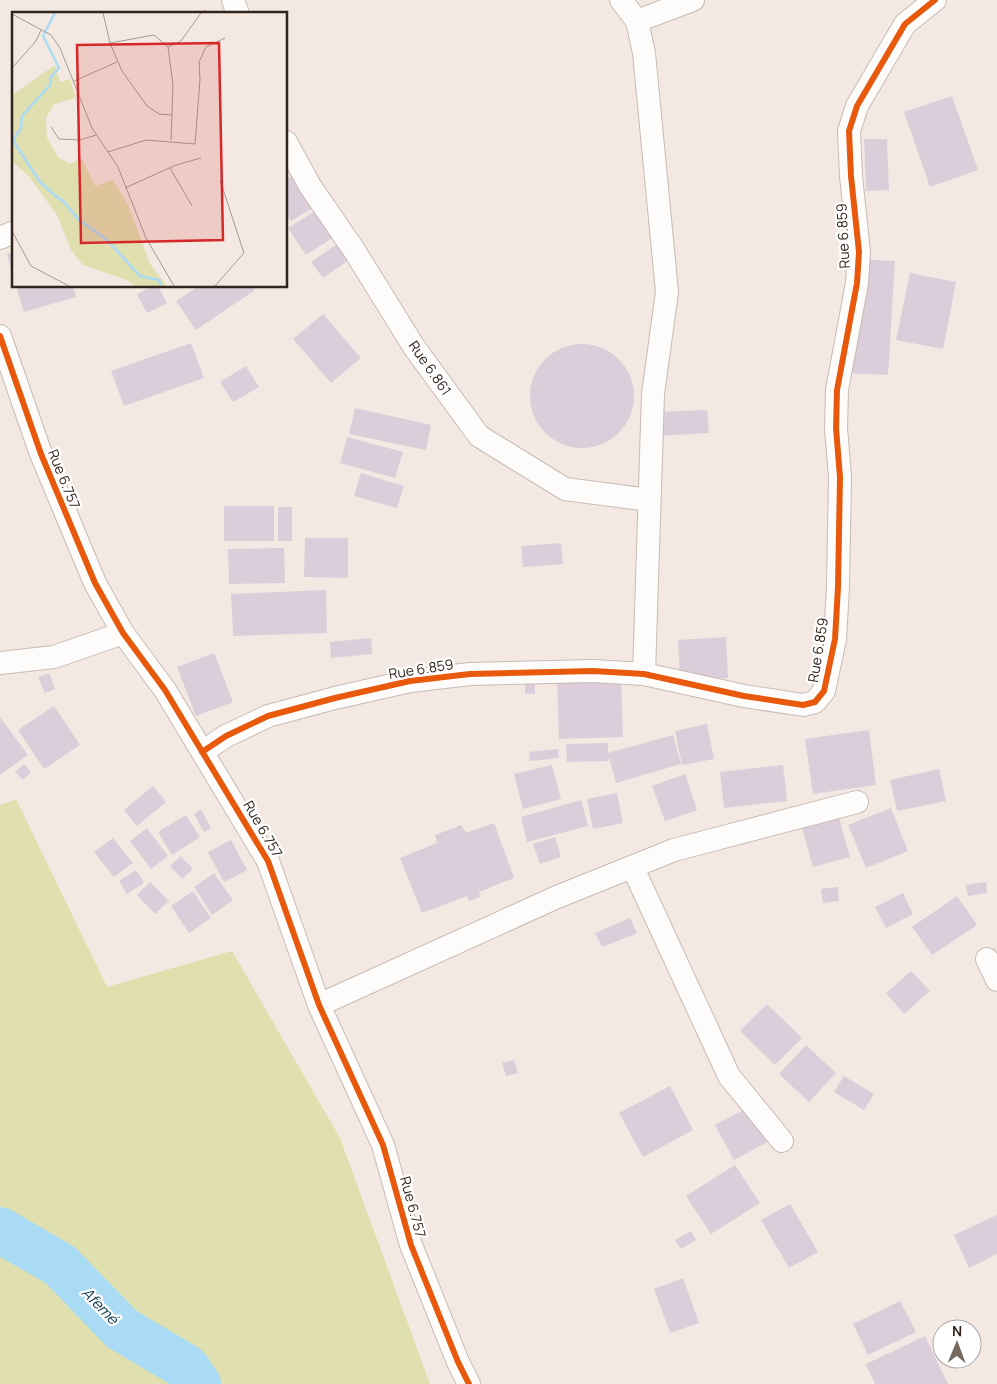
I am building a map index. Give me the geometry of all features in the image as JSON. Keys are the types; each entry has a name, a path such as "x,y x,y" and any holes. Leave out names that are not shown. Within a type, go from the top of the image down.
{"street":[{"path":"233,0 237,12"},
{"path":"621,0 637,21 644,53 656,157 667,292 653,394 644,674"},
{"path":"637,21 693,0"},
{"name":"Rue 6.859","path":"202,752 226,736 268,716 334,698 410,681 470,674 529,671 593,671 644,674 744,696 803,705 815,702 824,691 834,640 838,587 840,476 836,428 837,390 857,284 859,252 851,176 849,130 857,106 905,24 935,0"},
{"name":"Rue 6.861","path":"288,146 310,186 354,250 414,347 479,436 565,489 649,500"},
{"path":"0,238 12,233"},
{"name":"Rue 6.757","path":"0,336 60,504 95,583 123,633 165,690 268,860 319,1005 383,1145 411,1246 458,1362 469,1384"},
{"path":"0,663 54,658 123,633"},
{"path":"319,1005 557,897 674,850 857,802"},
{"path":"633,868 729,1076 782,1140"},
{"path":"987,959 997,980"}],"green space":[{"path":"16,799 107,987 232,951 340,1138 430,1384 0,1384 0,805"}],"building":[{"path":"952,96 978,170 930,187 904,112"},
{"path":"864,139 887,139 889,190 866,191"},
{"path":"293,175 314,207 291,221 288,217 288,179"},
{"path":"317,210 334,237 306,255 288,228"},
{"path":"337,244 349,260 323,278 311,262"},
{"path":"12,253 12,273 7,254"},
{"path":"851,259 895,261 888,375 844,373"},
{"path":"910,273 956,282 943,349 896,340"},
{"path":"17,288 74,288 76,297 24,312"},
{"path":"149,288 159,288 167,303 147,313 137,294"},
{"path":"196,288 254,288 255,290 196,330 176,301"},
{"path":"323,314 361,358 331,383 293,339"},
{"path":"191,343 204,378 124,406 111,371"},
{"path":"582,344 602,348 619,359 630,376 634,396 630,416 619,433 602,444 582,448 562,444 545,433 534,416 530,396 534,376 545,359 562,348"},
{"path":"246,366 259,387 233,402 220,382"},
{"path":"355,408 431,425 426,450 349,434"},
{"path":"707,410 709,433 657,436 656,412"},
{"path":"347,437 403,452 395,478 340,463"},
{"path":"361,473 404,486 397,508 354,496"},
{"path":"224,506 274,506 274,541 224,541"},
{"path":"278,507 292,507 292,541 278,541"},
{"path":"305,538 348,538 348,578 304,577"},
{"path":"561,543 563,564 523,567 521,546"},
{"path":"284,548 285,583 229,584 228,549"},
{"path":"326,590 327,633 233,636 231,594"},
{"path":"726,637 728,678 680,681 678,640"},
{"path":"371,638 372,654 331,658 330,642"},
{"path":"214,653 233,702 196,716 177,667"},
{"path":"49,673 55,689 45,693 38,677"},
{"path":"621,677 623,737 559,739 557,679"},
{"path":"525,683 535,683 535,694 525,694"},
{"path":"54,706 80,745 44,769 18,730"},
{"path":"0,717 28,755 0,775"},
{"path":"707,724 714,759 682,765 675,731"},
{"path":"869,730 876,785 813,794 805,739"},
{"path":"673,735 681,764 616,783 609,757 609,761 567,762 566,744 608,743 608,753"},
{"path":"558,749 559,758 530,761 529,752"},
{"path":"24,764 31,772 23,780 15,772"},
{"path":"552,765 561,799 523,809 514,774"},
{"path":"783,765 787,801 724,808 720,772"},
{"path":"939,769 946,801 897,811 890,780"},
{"path":"685,774 697,810 665,821 652,786"},
{"path":"153,786 166,802 137,826 124,810"},
{"path":"617,793 623,823 593,829 587,799"},
{"path":"581,800 588,826 527,842 521,817"},
{"path":"891,808 908,851 866,868 848,825"},
{"path":"201,809 211,828 204,832 194,814"},
{"path":"838,814 850,857 813,867 801,824"},
{"path":"186,815 200,837 172,855 158,832"},
{"path":"494,823 514,878 479,892 480,897 469,901 467,896 422,913 400,858 437,843 435,835 461,825 466,833"},
{"path":"147,828 168,856 151,869 130,841"},
{"path":"555,837 561,857 540,864 533,844"},
{"path":"113,838 133,863 114,877 94,852"},
{"path":"231,840 247,870 224,882 208,852"},
{"path":"181,856 193,869 182,879 170,866"},
{"path":"136,870 144,883 127,894 119,881"},
{"path":"214,873 233,900 212,915 194,887"},
{"path":"150,882 169,901 155,914 137,895"},
{"path":"986,882 987,893 968,896 966,885"},
{"path":"838,887 839,901 823,903 821,889"},
{"path":"193,891 211,918 189,933 171,906"},
{"path":"903,893 913,914 886,928 875,907"},
{"path":"957,896 977,925 932,955 912,927"},
{"path":"630,918 637,933 602,947 595,933"},
{"path":"911,971 930,991 904,1014 886,993"},
{"path":"767,1004 802,1038 775,1065 740,1031"},
{"path":"806,1045 836,1073 809,1102 779,1074"},
{"path":"514,1060 518,1073 506,1076 502,1063"},
{"path":"844,1076 874,1094 864,1110 834,1092"},
{"path":"670,1086 693,1130 643,1157 619,1113"},
{"path":"757,1103 775,1138 734,1160 715,1125"},
{"path":"735,1165 760,1203 711,1234 686,1196"},
{"path":"790,1204 818,1252 789,1268 761,1220"},
{"path":"997,1215 997,1254 969,1268 954,1235"},
{"path":"691,1231 696,1240 681,1249 675,1240"},
{"path":"683,1278 699,1323 670,1333 654,1289"},
{"path":"900,1301 916,1332 868,1355 853,1324"},
{"path":"925,1336 932,1351 932,1369 941,1369 948,1384 875,1384 866,1364"}],"waterway":[{"name":"Afemé","path":"0,1230 60,1265 122,1329 186,1367 198,1384"}],"cycle path":[{"path":"202,752 226,736 268,716 410,681 470,674 593,671 644,674 744,696 803,705 815,702 824,691 835,639 840,477 836,428 837,390 857,283 859,252 851,176 849,131 857,106 905,24 935,0"},
{"path":"0,336 41,454 95,583 123,633 165,690 268,861 319,1005 383,1145 411,1245 458,1362 469,1384"}]}
